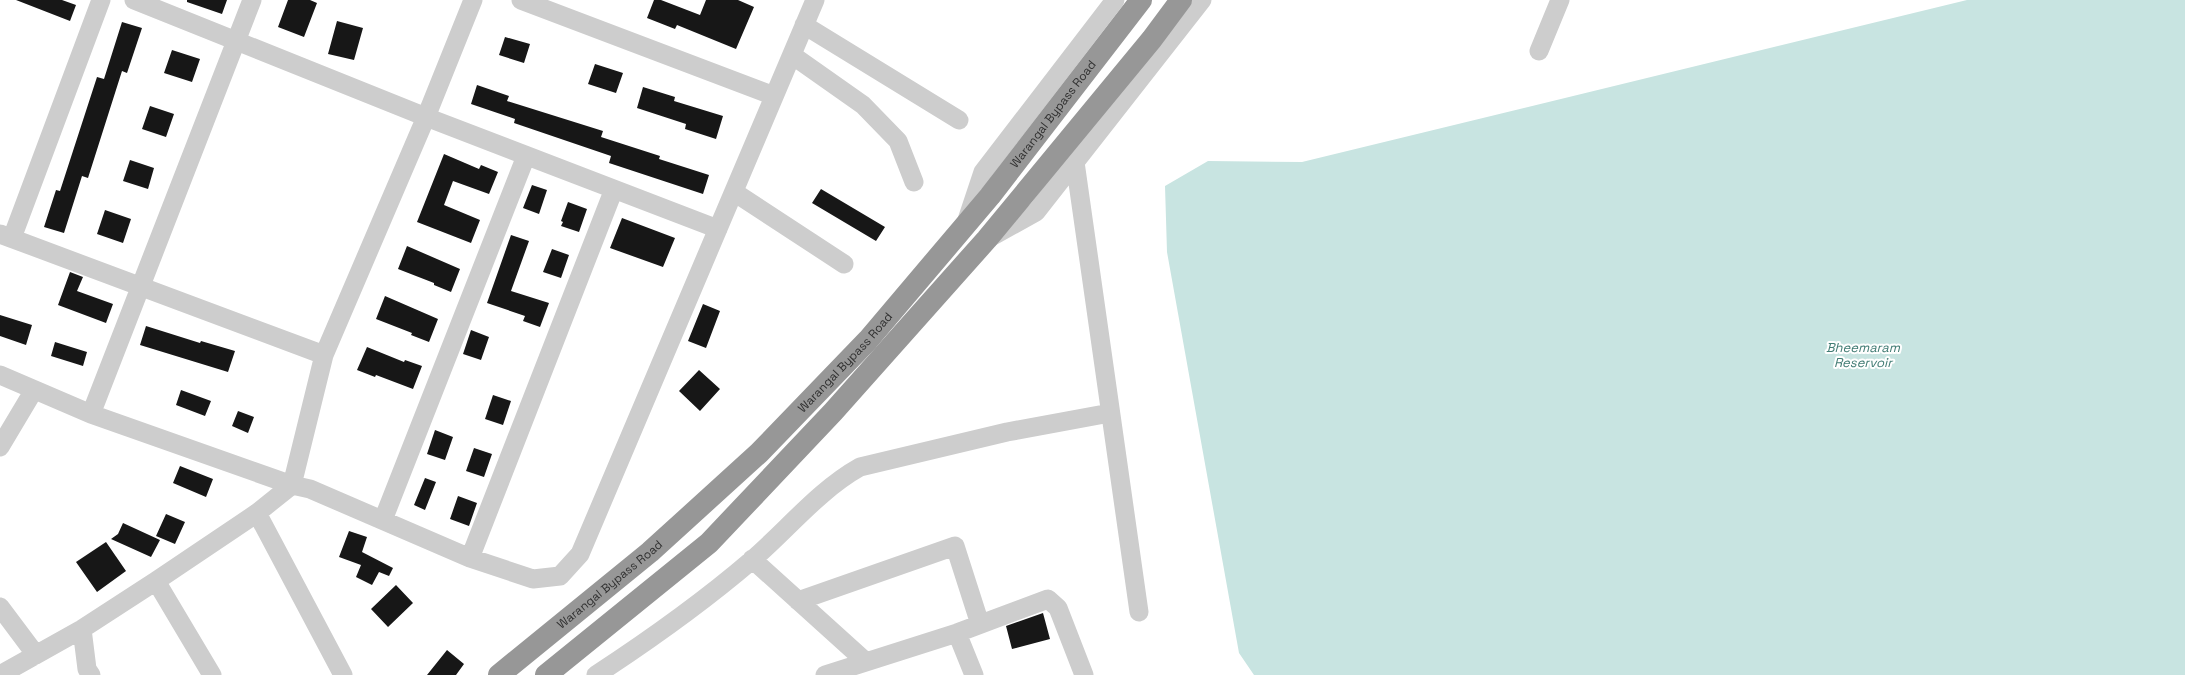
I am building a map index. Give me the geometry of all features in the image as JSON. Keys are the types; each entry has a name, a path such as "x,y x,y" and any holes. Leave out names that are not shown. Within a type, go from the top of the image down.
{"highway":[{"name":"Warangal Bypass Road","path":"499,675 650,552 759,453 868,340 966,224 1141,0"},
{"name":"Warangal Bypass Road","path":"546,675 709,543 833,412 987,239 1152,39 1181,0"}],"street":[{"path":"101,0 6,236 324,355"},
{"path":"134,0 426,117 718,229"},
{"path":"91,414 252,0"},
{"path":"0,675 82,629 156,581 257,513 292,485 324,355 426,117 473,0"},
{"path":"521,0 774,96"},
{"path":"0,375 91,414 292,485 310,489 470,558 532,579 560,576 580,554 815,0"},
{"path":"966,224 982,172 1115,0"},
{"path":"987,239 1036,212 1202,0"},
{"path":"1539,51 1560,0"},
{"path":"804,25 959,120"},
{"path":"792,55 863,105 898,141 914,182"},
{"path":"383,520 526,156"},
{"path":"1075,162 1139,612"},
{"path":"470,558 614,190"},
{"path":"734,192 844,264"},
{"path":"0,447 34,390"},
{"path":"596,675 690,611 752,559 829,488 860,466 1007,432 1110,413"},
{"path":"257,513 343,675"},
{"path":"798,601 955,546 980,624"},
{"path":"752,559 865,662"},
{"path":"156,581 212,675"},
{"path":"825,675 957,633 1048,599 1058,608 1084,675"},
{"path":"0,608 36,655"},
{"path":"82,629 87,669 91,675"},
{"path":"957,633 974,675"}],"water":[{"name":"Bheemaram Reservoir","path":"1967,0 2185,0 2185,675 1254,675 1239,653 1167,252 1165,186 1208,161 1302,162"}],"building":[{"path":"16,0 62,0 76,5 70,21"},
{"path":"187,0 227,0 222,14 187,2"},
{"path":"288,0 310,0 317,3 304,37 278,27"},
{"path":"654,0 661,0 700,15 706,0 738,0 754,7 736,49 677,25 675,29 647,18"},
{"path":"337,21 363,28 354,60 328,54"},
{"path":"122,22 142,28 127,73 122,71 88,178 82,176 64,233 44,227 56,190 60,191 97,77 104,79"},
{"path":"505,37 530,44 524,63 499,55"},
{"path":"172,50 200,59 192,82 164,73"},
{"path":"595,64 623,73 616,93 588,84"},
{"path":"477,85 509,96 507,101 603,131 601,137 660,156 659,159 709,175 703,194 609,163 611,156 514,123 515,119 471,104"},
{"path":"643,87 675,97 674,101 723,116 716,139 685,129 686,124 637,108"},
{"path":"150,106 174,114 166,137 142,129"},
{"path":"444,154 479,169 481,165 498,172 489,194 453,181 444,205 480,220 471,243 417,222"},
{"path":"130,160 154,168 148,189 123,181"},
{"path":"532,185 547,190 539,214 523,208"},
{"path":"821,189 885,227 876,241 812,203"},
{"path":"568,202 587,209 579,232 561,226 563,222 561,221"},
{"path":"105,210 131,219 123,243 97,234"},
{"path":"622,218 675,238 663,267 610,248"},
{"path":"511,235 529,241 511,291 549,303 540,327 523,321 525,316 487,303"},
{"path":"407,246 460,269 451,292 434,285 434,283 398,269"},
{"path":"552,249 569,255 561,278 543,272"},
{"path":"70,272 83,277 77,291 113,304 106,323 58,305"},
{"path":"385,296 438,319 429,342 411,335 412,333 376,319"},
{"path":"703,304 720,311 706,348 688,341"},
{"path":"0,315 32,325 26,345 0,336"},
{"path":"146,326 200,343 201,341 235,351 228,372 140,345"},
{"path":"471,330 489,337 481,360 463,354"},
{"path":"55,342 87,352 83,366 51,356"},
{"path":"367,347 404,362 405,360 422,366 413,389 376,375 375,377 357,370"},
{"path":"699,370 720,389 700,411 679,391"},
{"path":"181,390 211,401 205,416 176,405"},
{"path":"493,395 511,401 503,425 485,419"},
{"path":"238,411 254,417 248,433 232,426"},
{"path":"435,430 453,437 445,460 427,454"},
{"path":"474,448 492,454 484,477 466,471"},
{"path":"180,466 213,479 206,497 173,483"},
{"path":"425,478 436,482 425,510 414,505"},
{"path":"458,496 477,503 469,526 450,519"},
{"path":"166,514 185,522 175,544 156,536"},
{"path":"123,523 160,540 151,557 111,539 118,534"},
{"path":"349,531 367,537 362,552 393,568 389,576 379,572 372,585 356,577 361,565 339,557"},
{"path":"106,542 126,571 97,592 76,562"},
{"path":"396,585 413,603 388,627 371,609"},
{"path":"1043,613 1050,639 1012,649 1006,626"},
{"path":"447,650 464,664 456,675 427,675"}]}
